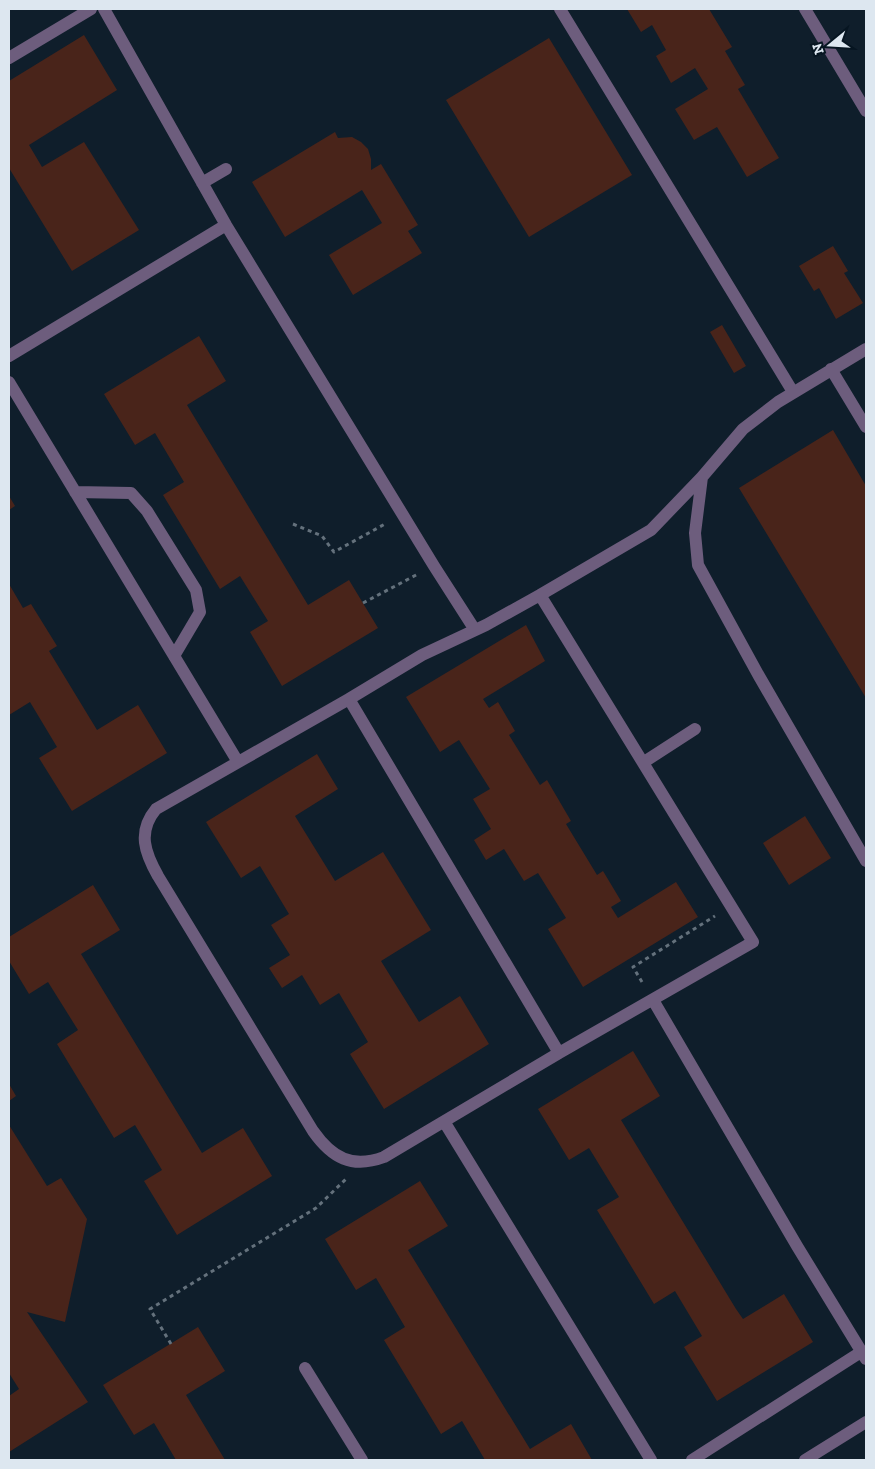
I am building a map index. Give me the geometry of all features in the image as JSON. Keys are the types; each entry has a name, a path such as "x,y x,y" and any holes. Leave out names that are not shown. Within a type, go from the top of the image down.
{"lane":[{"path":"9,58 92,9"},
{"path":"104,9 226,224 475,630"},
{"path":"560,9 793,392"},
{"path":"805,9 866,111"},
{"path":"202,183 226,169"},
{"path":"9,356 226,224"},
{"path":"540,595 753,942 384,1157 363,1163 352,1162 329,1151 313,1131 158,876 147,852 144,834 146,824 156,809 349,699 422,655 475,630 540,595 651,530 702,478 743,429 793,392 866,349"},
{"path":"831,369 866,427"},
{"path":"9,382 238,762"},
{"path":"702,478 695,533 698,565 759,676 866,861"},
{"path":"75,492 131,493 147,511 196,590 200,612 174,656"},
{"path":"349,699 559,1054"},
{"path":"644,762 695,729"},
{"path":"653,1000 864,1356 692,1460"},
{"path":"444,1123 651,1460"},
{"path":"305,1368 362,1460"},
{"path":"805,1460 866,1422"}],"path":[{"path":"293,524 322,536 334,552 403,514"},
{"path":"363,603 434,566"},
{"path":"653,1000 633,967 732,905"},
{"path":"171,1344 150,1308 316,1208 363,1163"}],"building":[{"path":"627,9 709,9 732,47 725,51 745,85 738,89 779,158 747,177 717,127 694,140 675,109 708,89 695,68 671,83 656,56 666,50 652,25 641,32"},
{"path":"84,35 117,90 29,145 42,167 84,142 139,230 72,271 9,168 9,81"},
{"path":"549,38 632,175 529,237 446,100"},
{"path":"335,132 338,138 352,137 368,149 371,159 371,170 381,164 418,225 408,231 422,253 353,295 329,255 382,223 362,190 285,237 252,182"},
{"path":"833,246 848,271 844,273 863,303 836,319 819,288 814,291 799,266"},
{"path":"722,325 746,366 734,373 710,332"},
{"path":"199,336 226,381 187,405 308,605 349,580 378,628 282,686 250,632 268,621 240,576 220,589 163,495 184,482 155,433 135,445 104,394"},
{"path":"833,430 866,486 866,698 739,488"},
{"path":"9,496 15,506 9,510"},
{"path":"9,584 23,608 31,604 57,646 49,651 97,730 138,705 167,753 72,811 39,758 57,747 30,702 9,715"},
{"path":"526,625 545,661 483,699 489,708 498,702 515,731 509,735 540,785 547,780 571,821 566,824 597,875 603,871 621,901 611,907 618,918 676,882 698,917 583,987 548,929 566,918 538,873 524,881 504,849 486,860 474,840 491,829 473,799 490,789 459,740 440,752 406,697"},
{"path":"317,754 338,789 295,816 335,881 383,852 431,930 381,961 419,1022 460,996 489,1044 384,1109 350,1054 368,1042 339,993 320,1005 302,975 282,988 269,968 290,955 271,925 289,914 260,866 241,878 206,822"},
{"path":"805,816 831,858 789,885 763,843"},
{"path":"93,885 120,930 81,954 202,1153 243,1128 272,1176 177,1235 144,1181 162,1170 135,1125 114,1138 57,1044 78,1030 48,982 29,994 9,961 9,937"},
{"path":"633,1051 660,1096 621,1120 736,1309 743,1319 784,1294 813,1342 717,1401 684,1347 702,1336 675,1291 654,1304 597,1210 619,1197 589,1148 569,1160 538,1109"},
{"path":"9,1084 16,1096 9,1101"},
{"path":"9,1125 47,1186 61,1178 87,1219 65,1322 27,1312 88,1402 9,1452 9,1396 19,1389 9,1373"},
{"path":"420,1181 448,1226 408,1250 530,1449 571,1424 592,1460 485,1460 462,1421 441,1434 384,1340 405,1327 376,1278 356,1290 325,1239"},
{"path":"198,1327 225,1371 186,1395 225,1460 176,1460 154,1423 134,1435 103,1385"}]}
